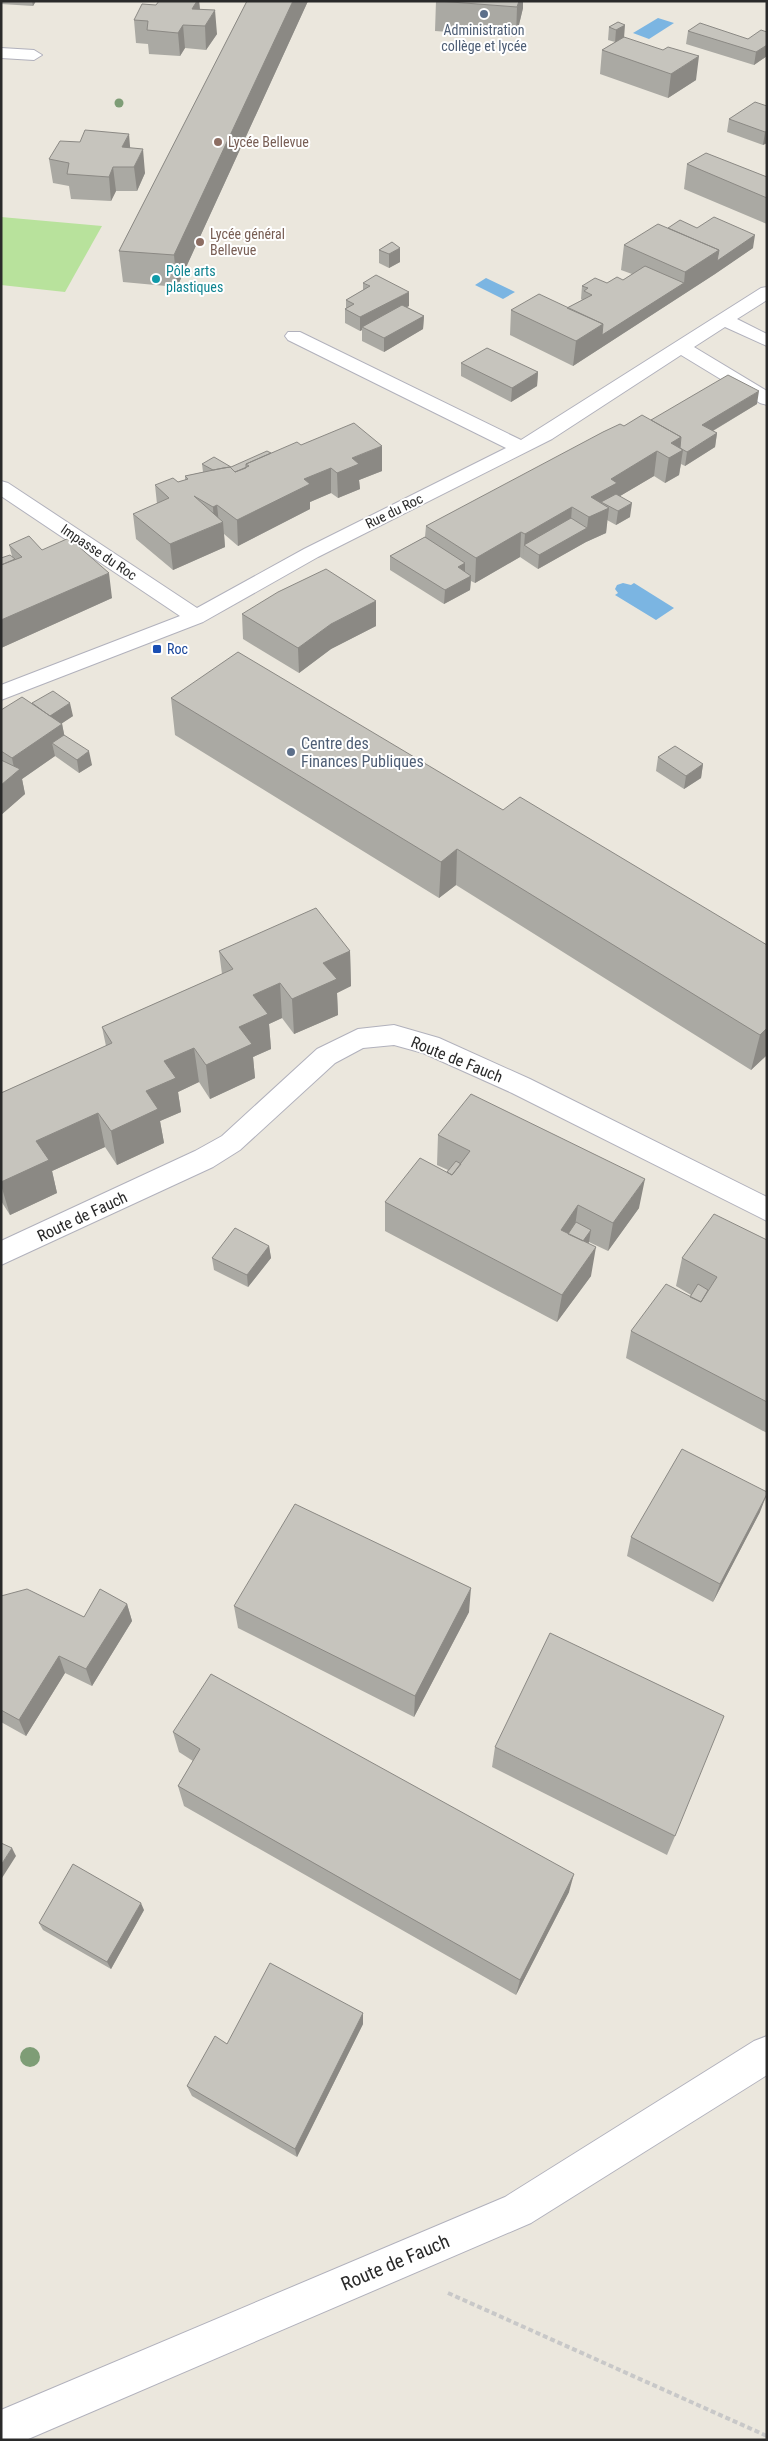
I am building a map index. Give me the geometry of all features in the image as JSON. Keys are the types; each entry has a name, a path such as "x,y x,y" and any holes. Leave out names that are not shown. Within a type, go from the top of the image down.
{"street":[{"path":"1,53 34,56"},
{"name":"Rue du Roc","path":"1,694 196,617 311,552 521,448 545,435 767,292"},
{"path":"746,305 767,315"},
{"path":"724,320 767,341"},
{"path":"294,336 521,448"},
{"path":"682,348 767,398"},
{"name":"Impasse du Roc","path":"1,487 196,617"},
{"name":"Route de Fauch","path":"1,1254 204,1159 231,1143 326,1056 358,1039 394,1034 430,1045 521,1086 767,1210"},
{"name":"Route de Fauch","path":"1,2430 518,2210 767,2054"}],"path":[{"path":"446,2292 767,2436"}],"green space":[{"path":"1,217 102,226 65,292 1,285"}],"water":[{"path":"658,18 674,23 649,39 633,33"},
{"path":"486,278 515,292 503,299 475,285"},
{"path":"623,583 631,585 634,583 674,608 656,620 615,595 618,593 615,589 617,585"}],"building":[{"path":"159,1 197,1 192,9 215,10 205,26 183,25 178,33 147,30 148,21 134,20 142,4 156,5"},
{"path":"247,1 293,1 174,255 119,251"},
{"path":"438,1 519,1 517,7"},
{"path":"618,22 625,25 616,30 609,27"},
{"path":"700,23 748,39 761,30 767,32 767,45 756,52 688,31"},
{"path":"624,37 663,50 668,47 699,56 671,74 602,50"},
{"path":"755,102 767,106 767,131 765,132 729,119"},
{"path":"85,130 129,134 122,147 143,149 134,167 113,167 109,177 67,174 69,163 49,159 60,141 80,142"},
{"path":"706,153 767,177 767,198 687,164"},
{"path":"714,217 755,235 717,261 719,250 668,228 680,220 697,228"},
{"path":"658,224 719,250 685,272 624,245"},
{"path":"392,242 400,248 389,254 379,250"},
{"path":"645,266 684,283 602,335 603,324 567,308 592,295 584,291 588,288 582,286 595,278 607,283 617,277 623,280"},
{"path":"376,275 409,292 360,317 345,309 354,304 346,300 370,286 363,283"},
{"path":"539,294 603,324 576,341 511,310"},
{"path":"402,305 424,316 384,338 362,327"},
{"path":"487,348 538,372 512,388 461,363"},
{"path":"728,375 759,391 702,425 717,433 687,452 680,448 681,437 651,420"},
{"path":"642,415 681,437 671,443 683,450 669,458 657,451 611,479 617,483 591,497 609,508 589,517 572,507 525,534 521,532 476,558 426,526 603,432 620,424 624,426"},
{"path":"354,423 382,446 352,458 359,464 337,473 331,468 304,479 310,484 237,520 217,505 213,507 194,496 223,522 170,544 133,514 169,498 155,485 173,478 178,482 188,479 185,476 223,468 230,467 235,472 249,466 246,464 297,442 301,445"},
{"path":"267,451 271,453 246,464 246,468 235,472 230,467 213,470 202,464 214,457 231,467"},
{"path":"616,494 632,503 618,511 601,502"},
{"path":"571,518 587,528 539,555 524,545"},
{"path":"29,536 42,550 69,538 109,573 1,620 1,565 22,557 9,545"},
{"path":"425,537 465,563 458,567 471,576 445,590 390,556"},
{"path":"10,555 15,559 1,565 1,558"},
{"path":"326,569 376,601 331,624 298,648 242,614 278,592"},
{"path":"238,652 503,810 520,797 767,945 767,1028 760,1035 457,849 441,862 171,698"},
{"path":"53,691 70,703 50,716 32,703"},
{"path":"22,697 62,724 12,758 1,751 1,710"},
{"path":"64,735 89,751 77,760 52,743"},
{"path":"675,746 703,764 686,776 658,757"},
{"path":"1,760 20,769 1,785"},
{"path":"316,908 350,951 323,963 337,979 292,999 280,983 253,995 268,1014 239,1027 252,1044 206,1065 194,1048 164,1061 176,1078 146,1091 158,1109 111,1131 98,1113 36,1141 49,1160 1,1182 1,1093 112,1043 102,1027 233,969 219,951"},
{"path":"471,1094 645,1179 613,1223 578,1205 561,1230 596,1247 562,1295 385,1202 420,1158 452,1175 470,1151 438,1135"},
{"path":"456,1161 461,1164 452,1175 447,1172"},
{"path":"714,1214 767,1240 767,1402 631,1331 666,1284 701,1302 717,1277 682,1258"},
{"path":"576,1222 591,1230 583,1241 568,1234"},
{"path":"235,1228 269,1246 247,1275 212,1258"},
{"path":"698,1284 708,1290 701,1302 690,1297"},
{"path":"682,1449 767,1492 720,1584 631,1537"},
{"path":"295,1504 471,1588 415,1696 234,1606"},
{"path":"27,1589 84,1617 100,1589 127,1604 86,1669 59,1656 19,1720 1,1710 1,1596"},
{"path":"550,1633 724,1716 675,1836 495,1747"},
{"path":"211,1674 574,1874 520,1980 178,1786 200,1749 173,1732"},
{"path":"1,1843 12,1848 1,1865"},
{"path":"73,1864 141,1903 107,1962 39,1923"},
{"path":"270,1963 363,2013 295,2149 187,2086 215,2036 227,2044"}],"place":[{"name":"Administration collège et lycée","path":"484,14"},
{"name":"Lycée Bellevue","path":"218,142"},
{"name":"Lycée général Bellevue","path":"200,242"},
{"name":"Pôle arts plastiques","path":"156,279"},
{"name":"Roc","path":"157,649"},
{"name":"Centre des Finances Publiques","path":"291,752"}]}
